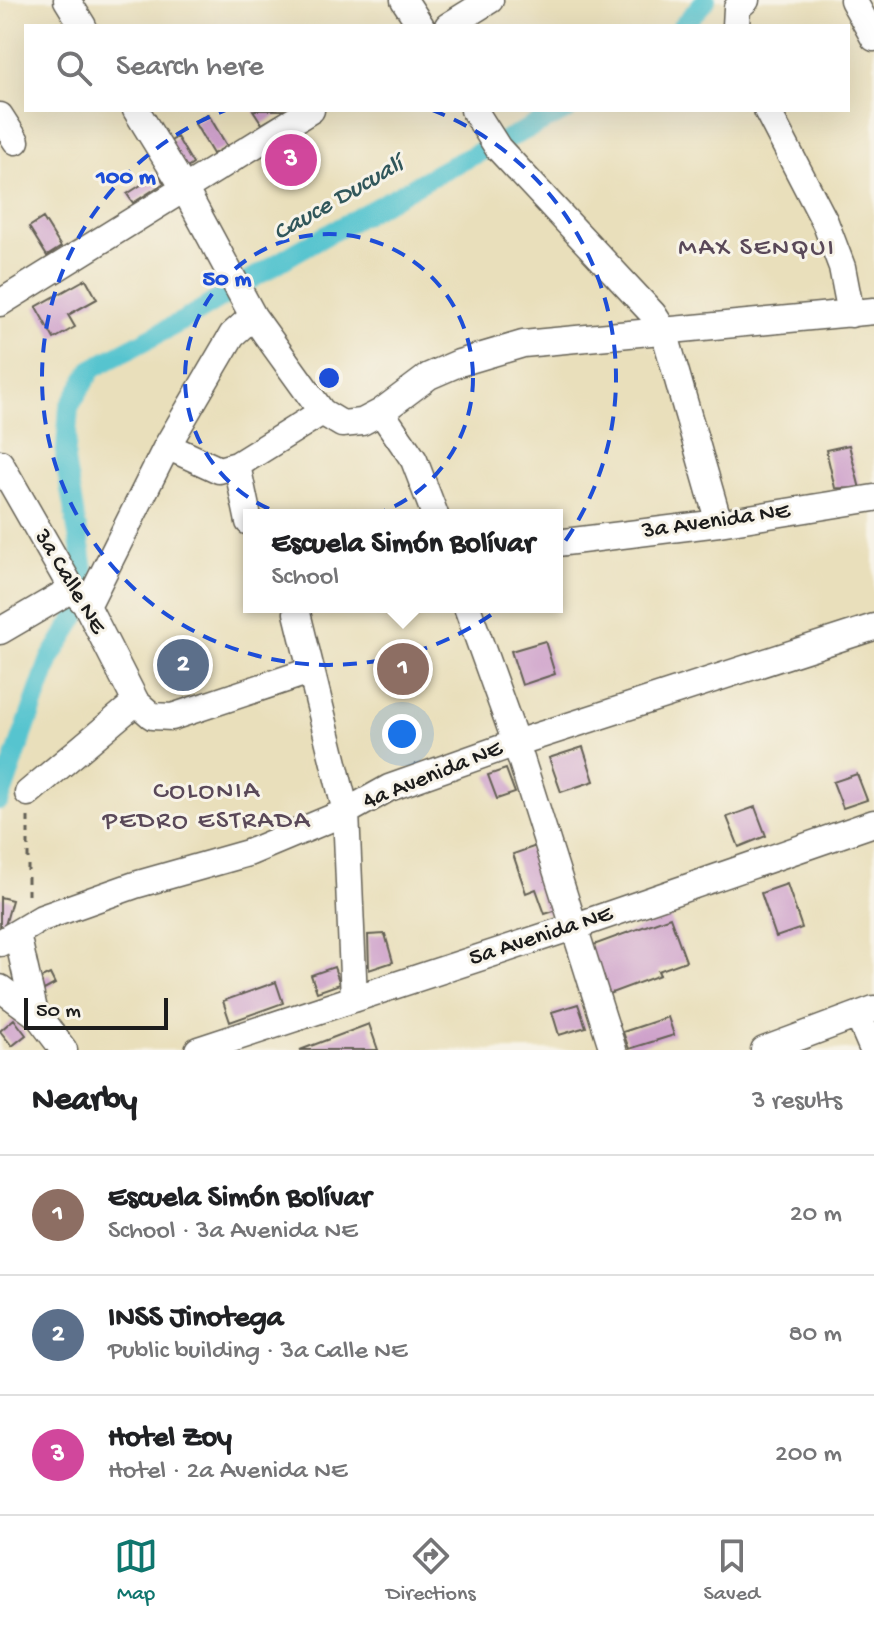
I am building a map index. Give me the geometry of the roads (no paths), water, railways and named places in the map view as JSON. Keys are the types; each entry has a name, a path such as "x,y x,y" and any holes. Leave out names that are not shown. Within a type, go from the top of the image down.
{"street":[{"path":"67,0 82,24"},
{"path":"404,0 420,24"},
{"path":"451,24 490,0"},
{"path":"736,24 737,8 746,0"},
{"path":"853,0 874,38"},
{"path":"137,112 184,188 253,316 322,412 342,424 362,422 381,412 429,376 459,363 523,344 862,312 825,222 768,112"},
{"path":"0,303 308,112"},
{"path":"475,112 495,143 653,314 664,331 719,523"},
{"path":"0,116 16,141"},
{"path":"0,631 79,598 232,335 253,316"},
{"path":"167,446 219,470 237,465 322,412"},
{"path":"381,412 414,460 433,509"},
{"name":"3a Calle NE","path":"0,463 136,702"},
{"path":"237,465 246,509"},
{"name":"3a Avenida NE","path":"563,542 719,523 874,498"},
{"path":"297,613 346,812 354,999"},
{"path":"469,613 516,743 613,1050"},
{"name":"4a Avenida NE","path":"15,934 42,918 135,885 248,853 346,812 389,788 516,743 874,627"},
{"path":"28,793 136,702 152,716 172,717 310,671"},
{"name":"5a Avenida NE","path":"203,1049 573,927 874,823"},
{"path":"15,934 35,1014"},
{"path":"0,988 35,1014 64,1050"},
{"path":"764,1050 866,1012 873,1050"}],"waterway":[{"name":"Cauce Ducualí","path":"684,24 706,0"},
{"name":"Cauce Ducualí","path":"85,594 84,569 65,461 69,407 92,369 186,319 296,252 447,168 563,112"},
{"name":"Cauce Ducualí","path":"0,800 50,659 82,607"}],"place":[{"name":"Hotel Zoy","path":"291,160"},
{"name":"INSS Jinotega","path":"183,665"},
{"name":"Escuela Simón Bolívar","path":"403,669"}],"district":[{"name":"MAX SENQUI","path":"757,249"},
{"name":"COLONIA PEDRO ESTRADA","path":"207,807"}]}
